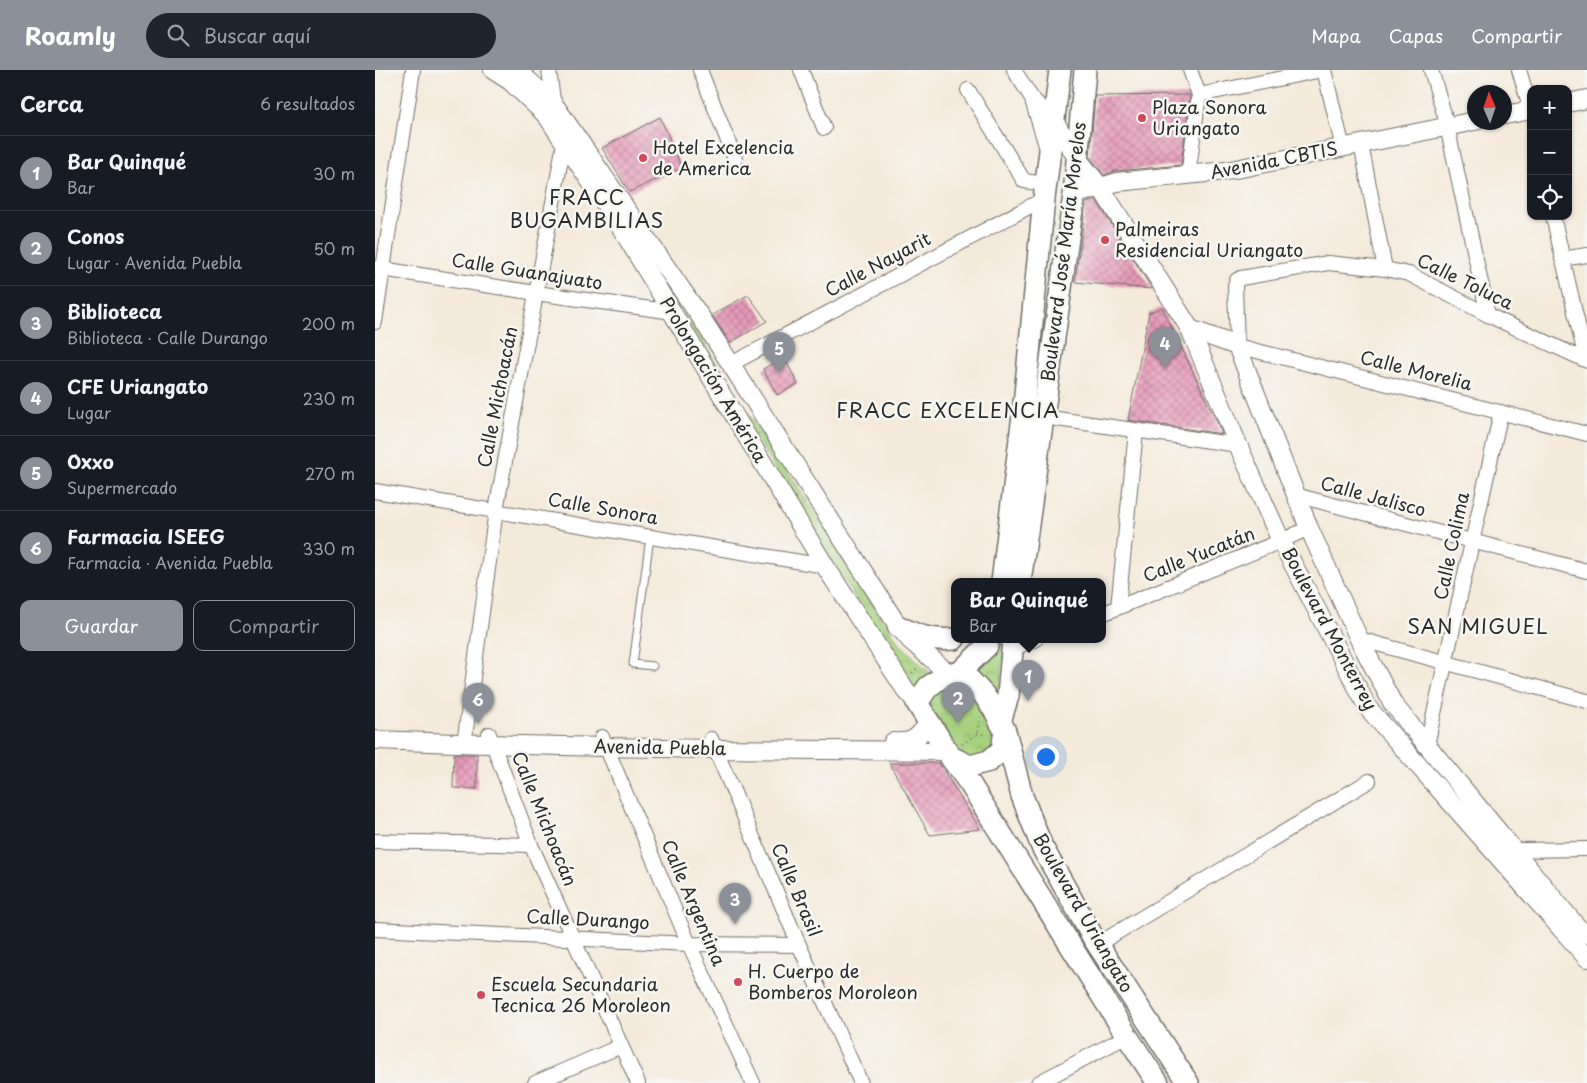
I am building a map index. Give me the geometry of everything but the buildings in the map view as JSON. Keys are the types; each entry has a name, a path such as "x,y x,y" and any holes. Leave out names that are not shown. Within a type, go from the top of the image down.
{"main road":[{"name":"Boulevard José María Morelos","path":"1020,578 1033,416 1044,191 1059,70"},
{"name":"Boulevard José María Morelos","path":"1003,578 1073,195 1085,70"},
{"path":"1049,155 1063,153 1077,158"},
{"path":"1044,191 1053,204 1063,203 1073,195"},
{"path":"898,626 912,634 930,639 951,638"},
{"path":"988,643 987,646 953,673 928,687 917,703 948,754 970,766 989,761 1003,750 999,730 1008,696 1012,644"},
{"path":"953,673 969,678 984,695"},
{"name":"Boulevard Uriangato","path":"984,695 997,713 999,730 1042,847 1097,944 1188,1083"},
{"name":"Boulevard Uriangato","path":"948,754 970,784 1127,1036 1159,1083"}],"street":[{"path":"375,322 379,268 413,70"},
{"name":"Prolongación América","path":"493,70 510,81 547,116 620,226 825,566 901,683 917,703"},
{"name":"Prolongación América","path":"517,70 553,102 702,319 898,626 911,642 953,673"},
{"name":"Calle Michoacán","path":"464,739 496,510 564,143 553,102 549,70"},
{"path":"700,70 735,160"},
{"path":"801,70 824,128"},
{"path":"1014,70 1031,97 1054,121"},
{"path":"1188,176 1199,95 1190,70"},
{"path":"1199,95 1323,70 1343,148"},
{"path":"1431,70 1448,127 1488,315"},
{"path":"1519,70 1527,97"},
{"path":"968,90 1024,181 1044,191"},
{"path":"1031,97 1049,155"},
{"path":"1572,102 1587,100"},
{"path":"1512,114 1527,111"},
{"name":"Boulevard Monterrey","path":"1054,121 1077,158 1101,188 1190,329 1281,541 1368,708 1587,958"},
{"name":"Avenida CBTIS","path":"1073,195 1117,182 1226,171 1467,123"},
{"path":"1361,144 1385,269"},
{"name":"Calle Nayarit","path":"731,364 1044,191"},
{"path":"1554,220 1586,360"},
{"path":"1563,259 1587,255"},
{"name":"Calle Toluca","path":"1237,346 1235,285 1237,280 1328,263 1385,269 1409,274 1488,315 1586,360"},
{"name":"Calle Guanajuato","path":"379,268 673,312"},
{"path":"673,312 688,314 702,319"},
{"path":"1190,329 1237,346"},
{"path":"1202,356 1203,346 1209,340 1217,339"},
{"name":"Boulevard Monterrey","path":"1237,346 1295,496 1359,639 1393,704 1578,928 1587,934"},
{"name":"Calle Morelia","path":"1237,346 1501,412 1587,436"},
{"name":"Calle Colima","path":"1427,745 1501,412"},
{"path":"1033,416 1238,444"},
{"path":"1118,608 1136,431"},
{"name":"Calle Sonora","path":"375,491 825,566"},
{"name":"Calle Jalisco","path":"1295,496 1587,571"},
{"name":"Calle Yucatán","path":"1106,612 1309,528"},
{"path":"1359,639 1587,701"},
{"name":"Avenida Puebla","path":"713,744 907,743 916,739 929,724"},
{"name":"Avenida Puebla","path":"375,731 464,739"},
{"name":"Calle Michoacán","path":"491,739 531,845 638,1083"},
{"name":"Avenida Puebla","path":"375,740 491,739 604,741 948,754"},
{"name":"Calle Argentina","path":"604,741 689,944 753,1083"},
{"name":"Calle Brasil","path":"713,744 799,945 861,1083"},
{"path":"1097,944 1369,781"},
{"path":"375,841 531,845"},
{"path":"1513,850 1587,849"},
{"name":"Calle Durango","path":"375,929 689,944 799,945"},
{"path":"1039,1083 1127,1036"},
{"path":"535,1083 621,1046"}],"lane":[{"path":"651,537 633,664 653,666"}],"path":[{"path":"901,683 929,657"},
{"path":"977,734 984,695"},
{"path":"948,754 977,734 999,730"}],"green space":[{"path":"679,315 687,316 738,398 801,491 899,643 933,676 914,692"},
{"path":"996,643 1005,643 999,695 997,697 976,672"},
{"path":"947,683 961,685 981,708 995,733 996,751 972,764 933,724 929,702 931,694"}],"place":[{"name":"Plaza Sonora Uriangato","path":"1142,118"},
{"name":"Hotel Excelencia de America","path":"643,158"},
{"name":"Palmeiras Residencial Uriangato","path":"1105,240"},
{"name":"CFE Uriangato","path":"1165,368"},
{"name":"Oxxo","path":"779,373"},
{"name":"Bar Quinqué","path":"1028,701"},
{"name":"Conos","path":"958,723"},
{"name":"Farmacia ISEEG","path":"478,724"},
{"name":"Biblioteca","path":"735,924"},
{"name":"H. Cuerpo de Bomberos Moroleon","path":"738,982"},
{"name":"Escuela Secundaria Tecnica 26 Moroleon","path":"481,995"}],"district":[{"name":"FRACC BUGAMBILIAS","path":"587,210"},
{"name":"FRACC EXCELENCIA","path":"948,411"},
{"name":"SAN MIGUEL","path":"1478,627"}]}
